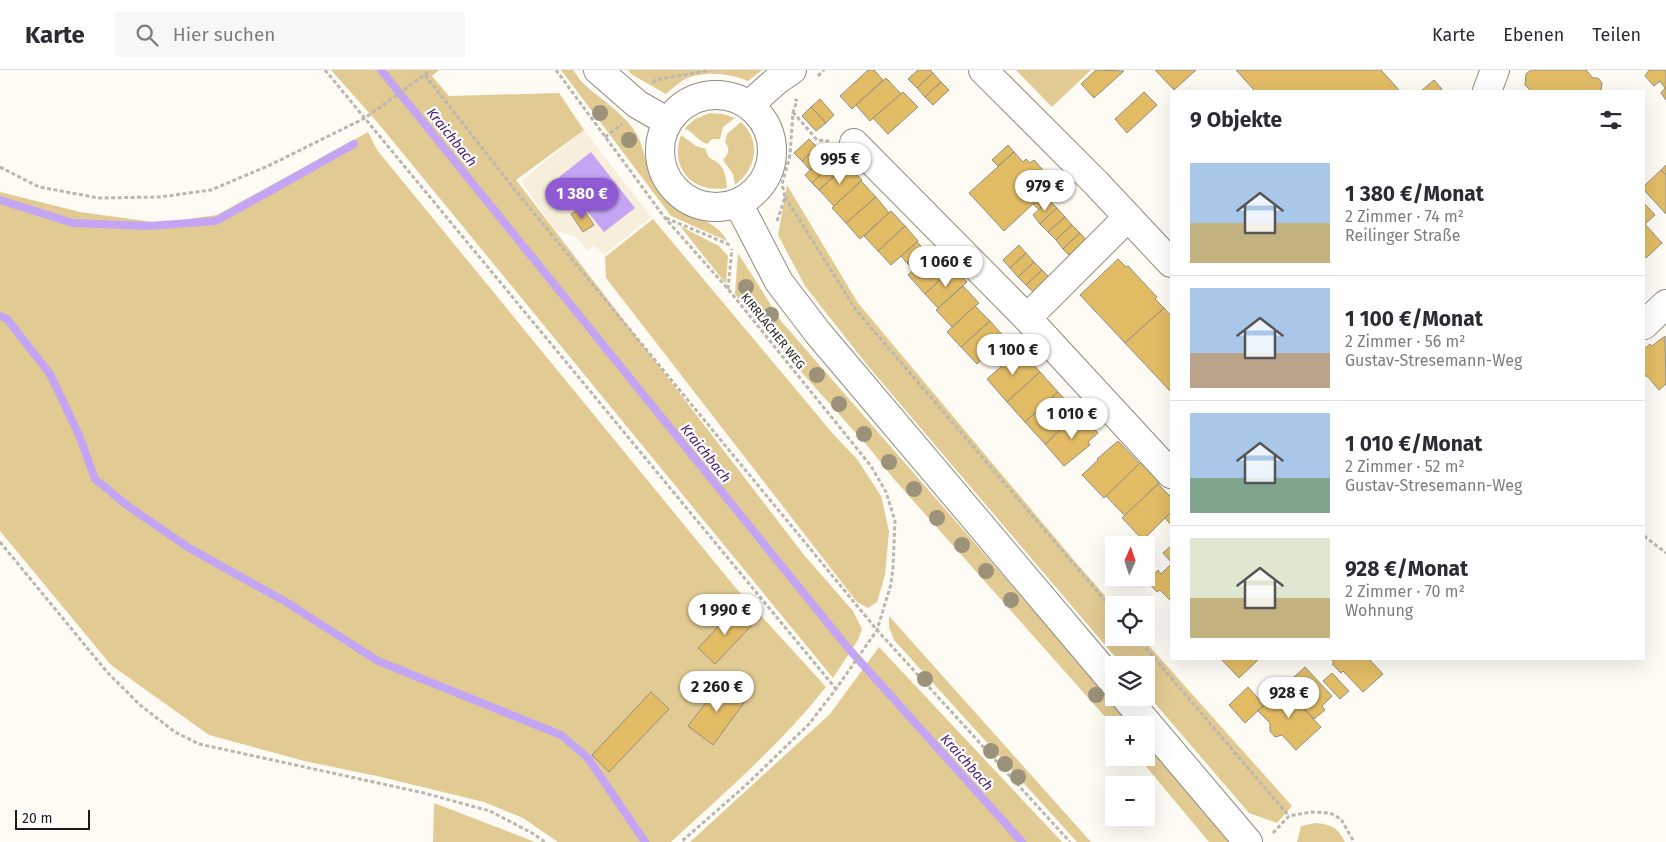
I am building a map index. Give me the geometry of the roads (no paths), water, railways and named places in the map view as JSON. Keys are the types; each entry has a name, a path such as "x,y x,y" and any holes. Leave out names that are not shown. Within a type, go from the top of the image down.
{"main road":[{"path":"598,70 637,104 668,122"},
{"path":"748,105 792,70"},
{"path":"983,70 1170,262"},
{"path":"1487,90 1496,70"},
{"path":"704,96 728,96 748,105 760,116 768,129 772,144 772,159 768,174 760,187 738,203 724,207 696,204 684,197 674,188 666,176 661,163 661,142 668,122 683,105 704,96"},
{"path":"854,142 1027,318 1170,473"},
{"path":"738,203 779,282 818,334 1105,672"},
{"path":"1027,318 1128,217"},
{"path":"1645,324 1666,304"},
{"path":"1134,706 1259,839"}],"waterway":[{"name":"Kraichbach","path":"381,70 848,648 1022,842"},
{"path":"0,200 73,223 149,226 216,221 354,144"},
{"path":"0,316 7,319 50,374 79,435 95,479 128,506 189,548 286,602 378,661 561,735 588,758 645,842"}]}
